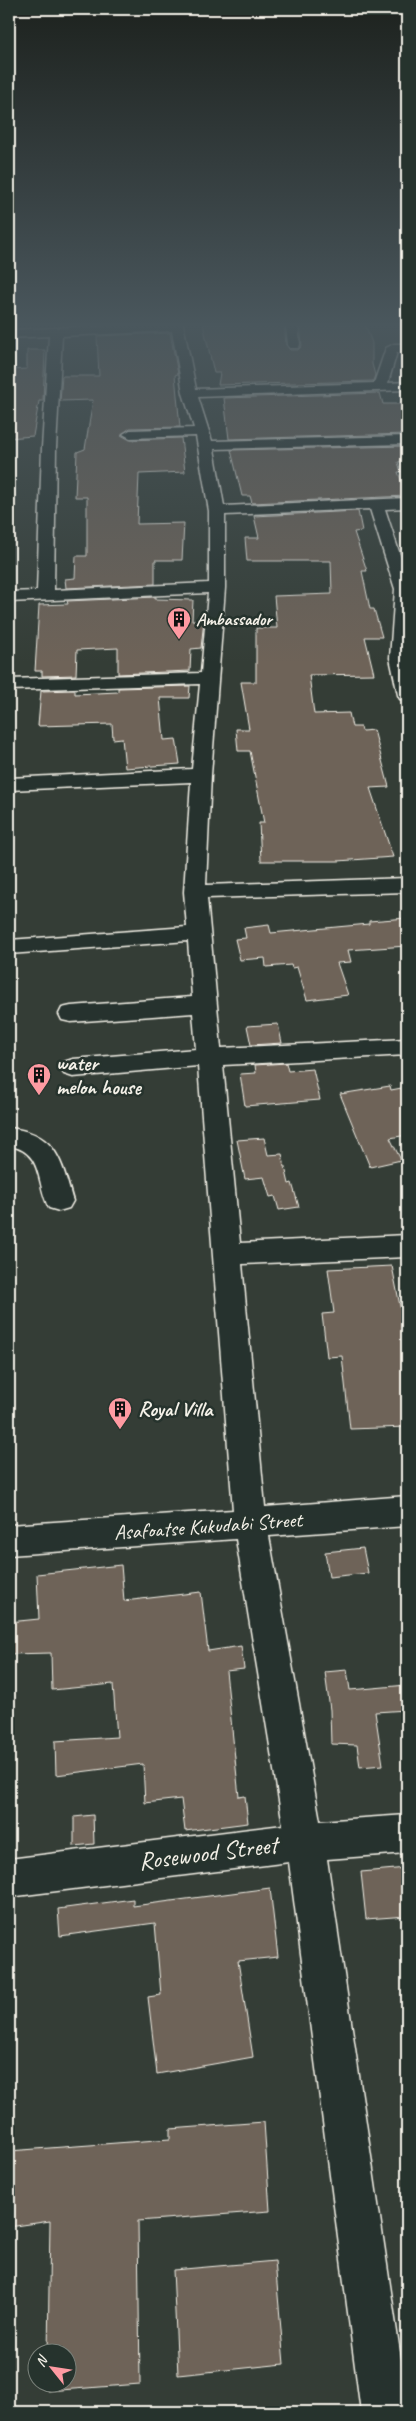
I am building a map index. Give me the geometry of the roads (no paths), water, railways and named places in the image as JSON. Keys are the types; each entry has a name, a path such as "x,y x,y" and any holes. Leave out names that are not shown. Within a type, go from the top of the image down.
{"street":[{"path":"44,596 50,437"},
{"path":"174,437 204,439 407,440"},
{"path":"204,439 217,512 217,588 208,678 195,892 250,1523 306,1841 385,2412"},
{"path":"376,503 403,589 399,658 407,695"},
{"path":"217,512 407,503"},
{"path":"9,597 217,588"},
{"path":"9,686 208,678"},
{"path":"9,784 201,775"},
{"path":"195,892 407,885"},
{"path":"9,947 198,933"},
{"path":"71,1014 204,1004"},
{"path":"73,1068 208,1057 407,1047"},
{"path":"9,1137 29,1140 39,1146 45,1155 59,1201"},
{"path":"226,1254 407,1246"},
{"name":"Asafoatse Kukudabi Street","path":"9,1540 407,1511"},
{"name":"Rosewood Street","path":"9,1878 306,1841 407,1834"}],"place":[{"name":"Ambassador","path":"179,640"},
{"name":"water melon house","path":"39,1096"},
{"name":"Royal Villa","path":"120,1430"}]}
